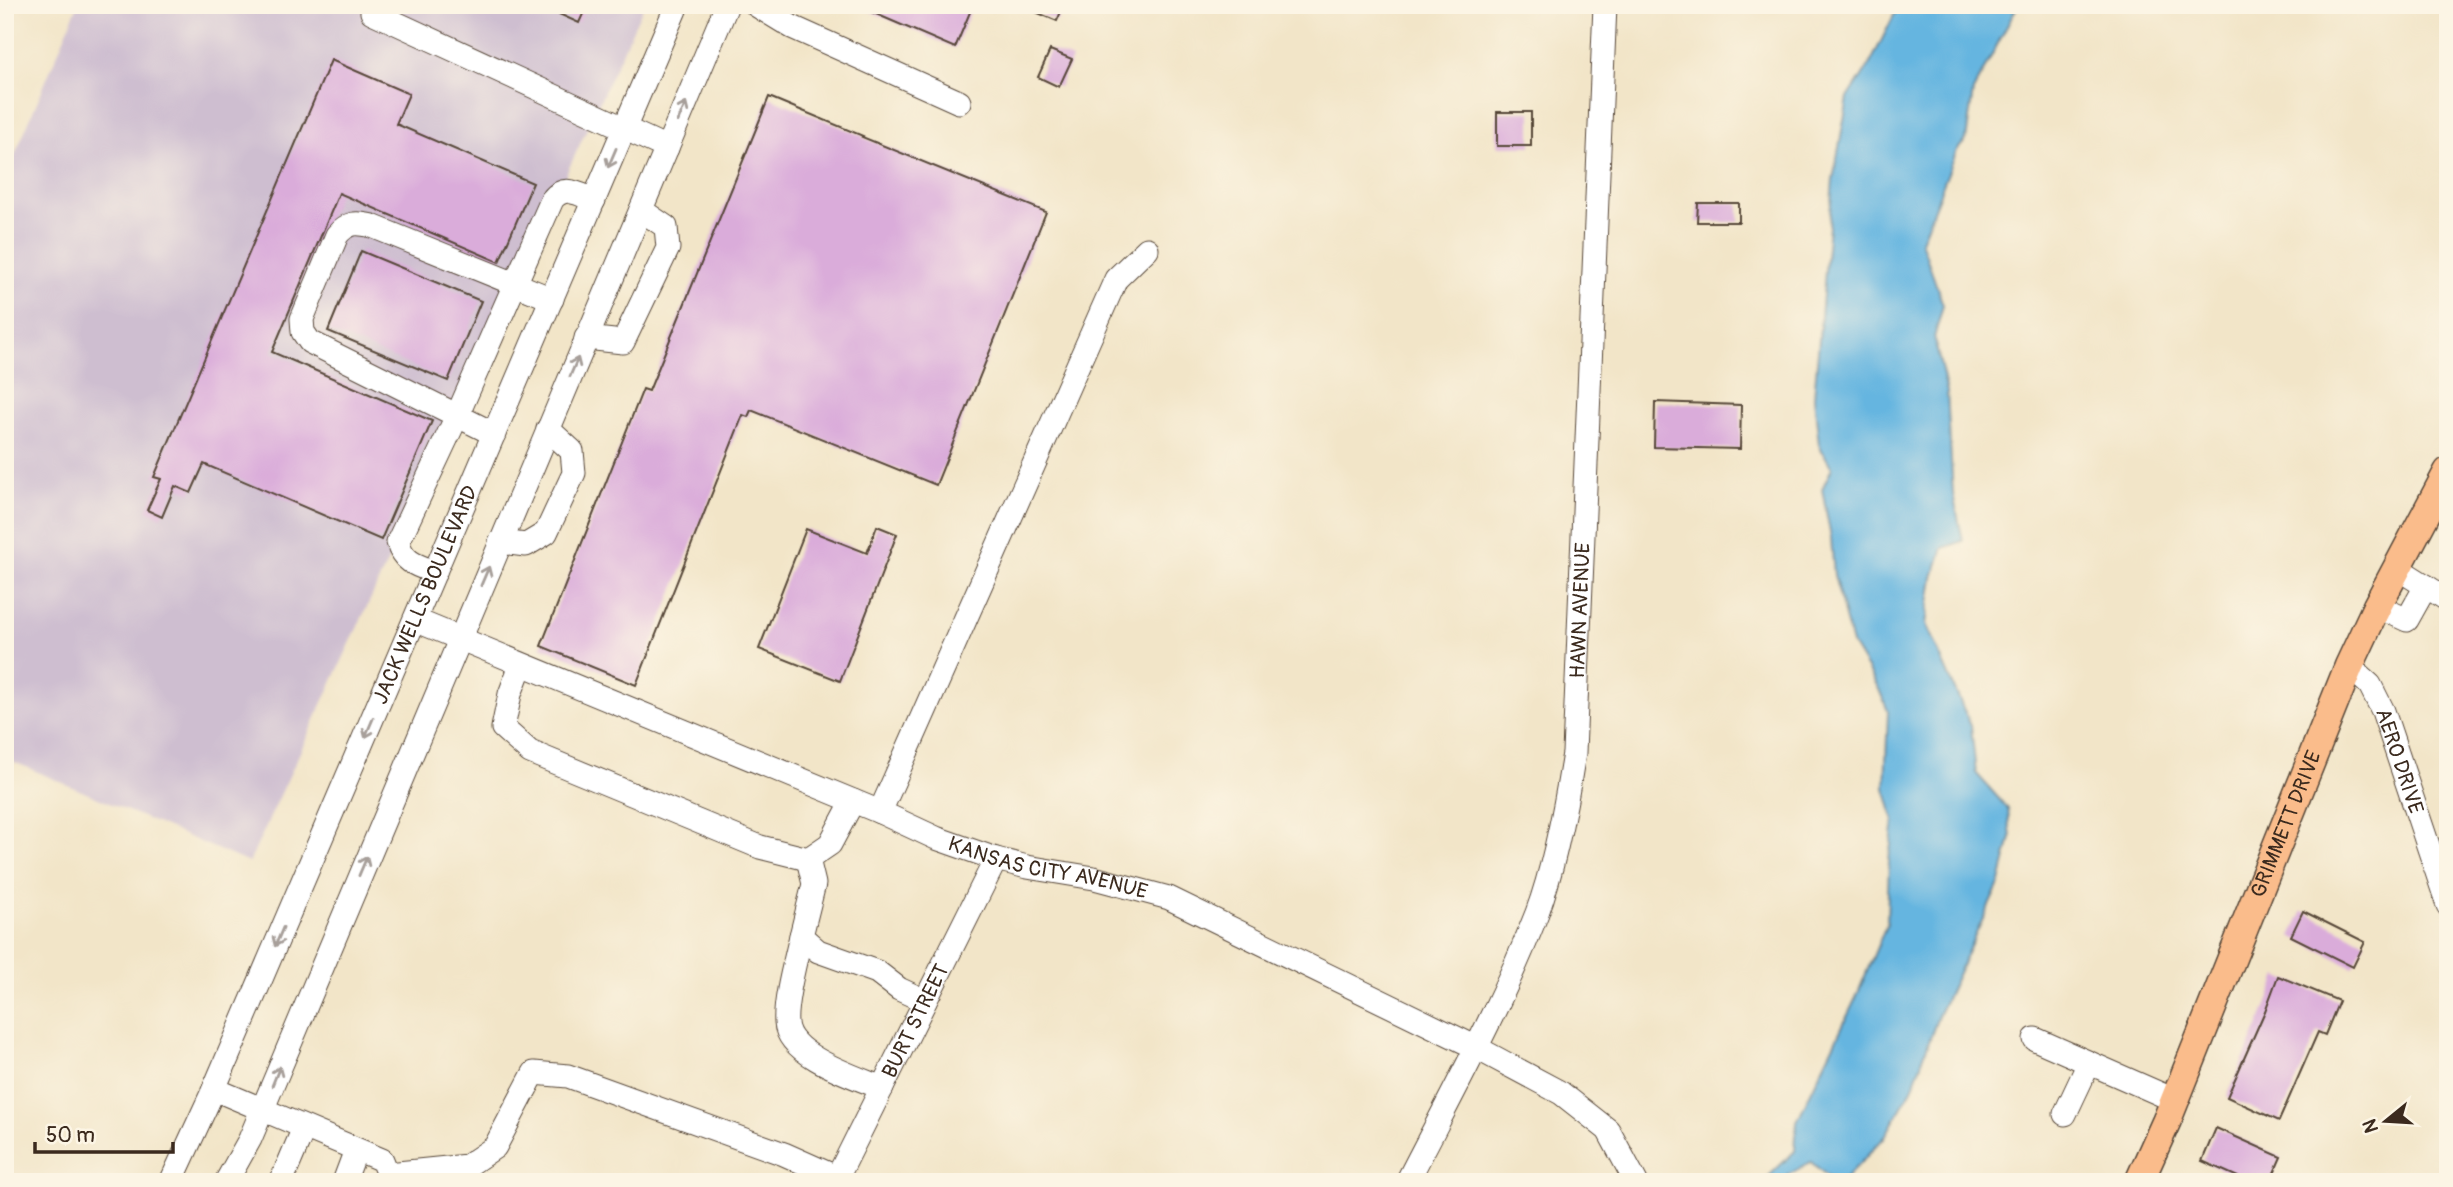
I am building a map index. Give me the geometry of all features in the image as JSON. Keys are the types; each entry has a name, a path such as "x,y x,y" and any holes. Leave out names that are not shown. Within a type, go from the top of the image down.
{"main road":[{"name":"GRIMMETT DRIVE","path":"2139,1182 2349,666 2377,606 2448,472"}],"street":[{"name":"JACK WELLS BOULEVARD","path":"172,1182 677,5"},
{"path":"226,1182 250,1139 727,5"},
{"path":"756,5 792,27 959,102"},
{"name":"HAWN AVENUE","path":"1408,1182 1475,1048 1537,911 1564,811 1574,753 1605,5"},
{"path":"372,12 667,148"},
{"path":"435,572 409,562 400,552 398,542 556,195 569,190 594,200"},
{"path":"586,338 622,342 668,248 666,227 641,209"},
{"path":"494,434 310,342 303,332 302,319 337,235 344,226 357,222 372,226 552,299"},
{"path":"880,812 1116,279 1147,249"},
{"path":"500,542 526,545 546,533 574,473 572,451 548,429"},
{"path":"2397,568 2448,600"},
{"path":"2377,606 2407,620 2426,586"},
{"name":"KANSAS CITY AVENUE","path":"415,620 880,812 936,838 1027,867 1094,878 1169,898 1561,1093 1608,1130 1636,1182"},
{"path":"521,665 510,694 503,728 530,752 760,847 808,859 830,844 853,801"},
{"name":"AERO DRIVE","path":"2349,666 2371,685 2384,711 2448,905"},
{"path":"808,859 814,884 801,936 786,1024 792,1039 806,1054 882,1087"},
{"name":"BURT STREET","path":"836,1180 996,859"},
{"path":"801,936 818,951 877,972 899,989 925,1001"},
{"path":"2035,1039 2174,1100"},
{"path":"2065,1114 2089,1063"},
{"path":"214,1089 382,1160 390,1178 467,1166 495,1147 534,1073 568,1076 771,1149 836,1180"},
{"path":"281,1182 304,1128"},
{"path":"344,1182 356,1150"}],"shaded area":[{"path":"78,5 644,5 249,863 5,758 5,178"}],"water":[{"path":"1899,5 2018,5 1973,91 1966,140 1957,150 1921,241 1943,305 1934,338 1947,392 1953,494 1963,541 1943,548 1933,577 1926,624 1971,726 1976,773 2008,809 2011,838 2000,882 1938,1016 1912,1089 1884,1138 1842,1182 1834,1182 1811,1162 1788,1175 1791,1182 1766,1182 1795,1151 1797,1121 1856,998 1887,923 1889,860 1894,820 1885,788 1888,711 1878,687 1852,644 1834,575 1831,538 1822,489 1832,468 1819,445 1814,397 1833,180 1848,98 1871,62"}],"building":[{"path":"539,5 587,5 579,23"},
{"path":"855,5 973,5 955,48"},
{"path":"1019,5 1064,5 1057,21"},
{"path":"1050,50 1072,59 1059,87 1038,77"},
{"path":"331,60 409,94 396,124 533,183 499,262 339,193 272,352 432,421 381,540 204,464 191,493 175,486 162,517 147,510 161,479 154,477"},
{"path":"769,97 1046,212 936,485 751,410 748,417 743,415 636,685 541,646 643,389 649,391"},
{"path":"1497,112 1531,112 1531,146 1497,146"},
{"path":"1698,203 1739,203 1739,222 1697,222"},
{"path":"361,251 481,301 448,381 328,331"},
{"path":"1655,402 1741,405 1740,449 1654,447"},
{"path":"877,526 897,534 840,681 759,649 806,529 867,553"},
{"path":"2303,911 2365,942 2353,967 2291,936"},
{"path":"2278,976 2339,1001 2325,1035 2318,1032 2279,1121 2227,1097"},
{"path":"2216,1128 2281,1157 2270,1182 2249,1182 2202,1161"}]}
